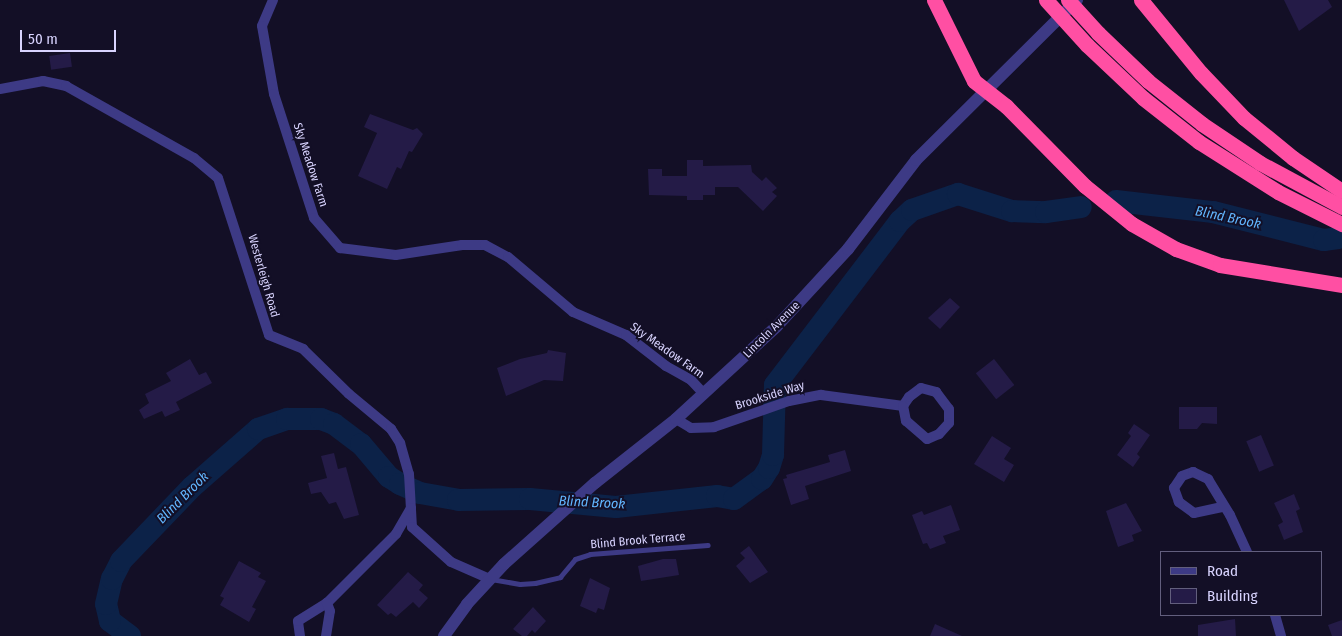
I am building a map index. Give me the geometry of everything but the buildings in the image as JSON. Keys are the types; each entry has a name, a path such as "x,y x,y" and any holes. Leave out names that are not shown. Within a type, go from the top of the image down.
{"highway":[{"path":"934,0 966,69 985,90 1006,106 1103,203 1142,231 1176,249 1220,266 1342,285"},
{"path":"1046,0 1087,45 1142,98 1199,142 1298,203 1342,224"},
{"path":"1068,0 1098,34 1148,81 1215,133 1267,167 1342,206"},
{"path":"1141,0 1201,73 1244,118 1293,158 1342,191"}],"street":[{"name":"Sky Meadow Farm","path":"273,0 262,26 274,94 314,218 340,248 396,255 462,245 485,246 508,256 573,312 626,335 666,366 691,380 704,394"},
{"name":"Lincoln Avenue","path":"444,636 467,604 490,579 594,483 676,419 777,326 848,249 916,160 1077,0"},
{"name":"Westerleigh Road","path":"0,89 43,80 57,82 208,168 222,185 269,335 303,349 349,394 375,413 400,443 410,474 412,527 424,540 451,562 490,579"},
{"path":"921,388 936,392 949,410 949,423 939,434 926,439 906,421 903,406 909,397 921,388"},
{"name":"Brookside Way","path":"676,419 691,428 714,427 789,401 821,395 903,406"},
{"path":"1222,507 1194,513 1179,502 1174,488 1182,476 1193,472 1208,479 1222,507 1230,515 1247,551"},
{"path":"300,636 298,621 327,602 396,534 411,507"},
{"path":"326,636 330,611 327,602"},
{"path":"1275,616 1281,636"}],"lane":[{"name":"Blind Brook Terrace","path":"490,579 520,584 535,583 560,577 575,559 590,554 708,545"}],"waterway":[{"name":"Blind Brook","path":"130,636 110,621 106,604 112,579 121,561 192,487 258,429 287,419 321,419 334,424 361,444 389,477 400,484 420,493 458,500 530,499 616,507 717,496 734,499 762,479 769,468 773,455 775,385 900,221 912,210 958,194 1012,211 1046,212 1081,207"},
{"name":"Blind Brook","path":"1116,201 1213,212 1324,240 1338,238"}]}
